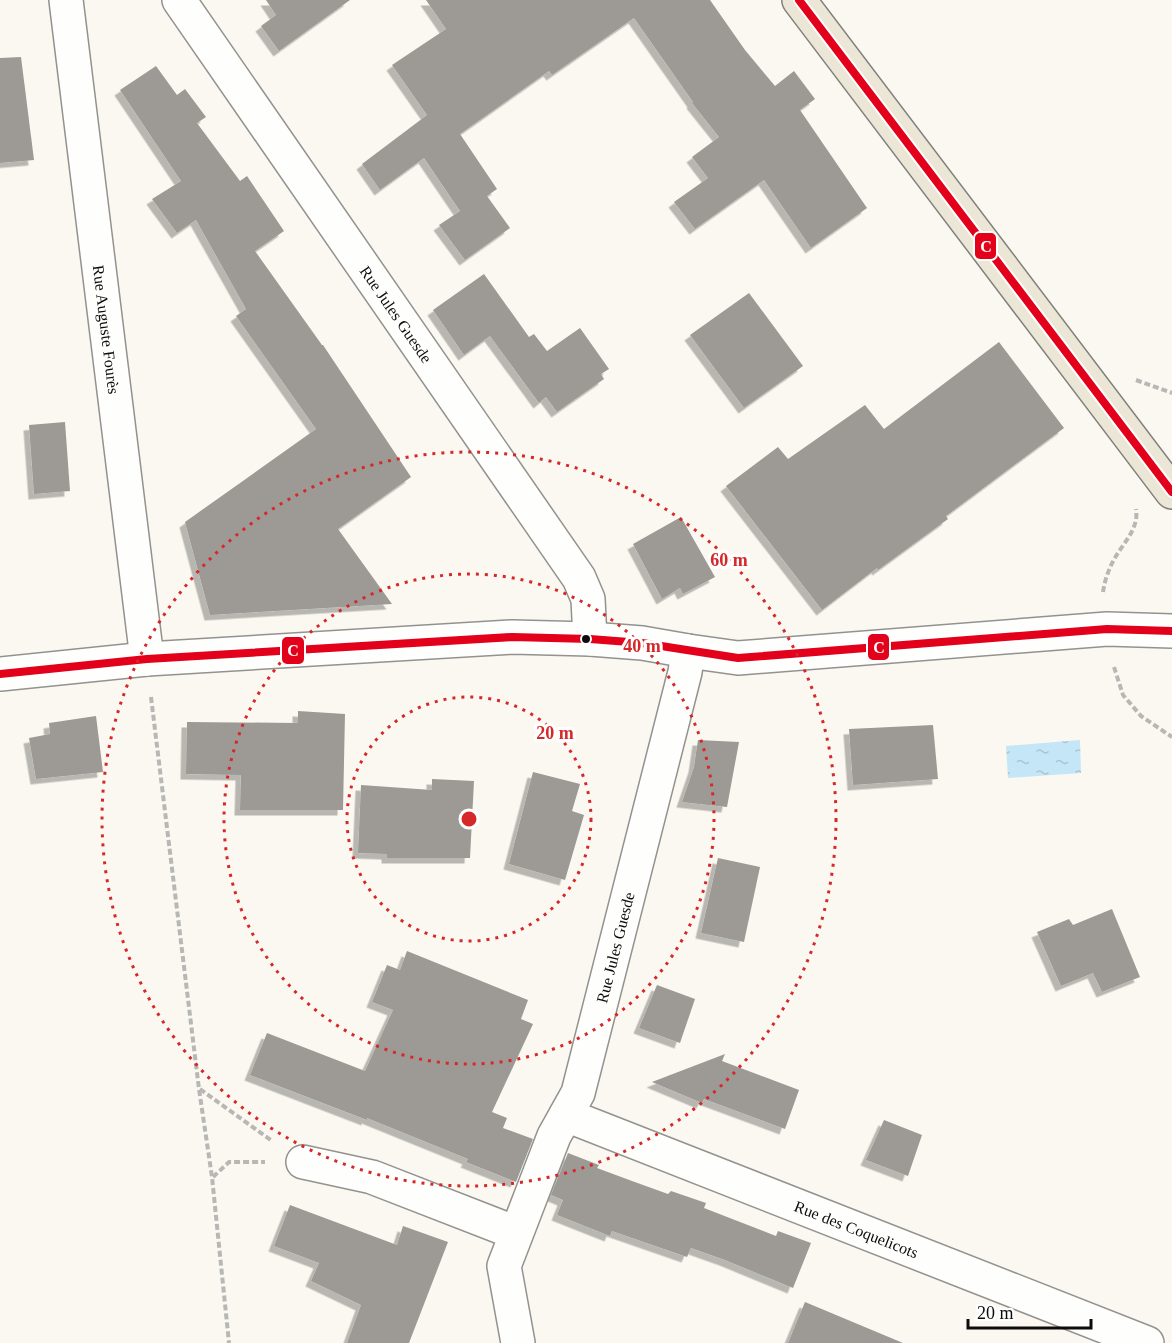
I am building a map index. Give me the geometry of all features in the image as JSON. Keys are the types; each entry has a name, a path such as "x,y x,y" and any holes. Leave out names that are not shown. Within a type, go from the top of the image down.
{"main road":[{"path":"799,0 1172,492"}],"street":[{"name":"Rue Auguste Fourès","path":"66,0 147,659"},
{"name":"Rue Jules Guesde","path":"179,0 579,578 588,599 590,639"},
{"path":"0,674 147,659 512,637 642,643 738,658 1107,629 1172,631"},
{"name":"Rue Jules Guesde","path":"518,1343 504,1266 554,1136 578,1094 685,672 688,651"},
{"name":"Rue des Coquelicots","path":"566,1114 1147,1343"},
{"path":"303,1162 372,1176 516,1233"}],"path":[{"path":"1136,380 1172,393"},
{"path":"1103,599 1106,575 1134,528 1137,517 1135,507"},
{"path":"147,659 199,1089 212,1177 229,1343"},
{"path":"1113,661 1123,695 1141,716 1172,737"},
{"path":"199,1089 303,1162"},
{"path":"212,1177 229,1162 303,1162"}],"water":[{"path":"1080,740 1081,773 1008,778 1006,746"}],"building":[{"path":"266,0 350,0 279,51 261,26 276,15"},
{"path":"426,0 710,0 745,50 775,86 794,71 815,99 800,110 867,208 811,248 764,180 695,229 674,202 708,178 692,157 719,137 692,103 634,18 552,75 549,71 460,134 497,189 487,196 510,228 465,260 439,225 460,211 424,158 380,190 362,164 427,115 392,65 446,29"},
{"path":"21,57 34,160 0,163 0,58"},
{"path":"156,66 177,95 185,89 206,117 197,123 240,181 247,176 284,231 255,251 323,345 411,477 338,529 392,604 210,615 185,522 316,429 236,316 246,309 196,220 177,233 152,199 181,181 120,90"},
{"path":"484,274 529,337 534,334 547,351 580,328 609,369 601,374 604,379 557,412 546,397 539,403 490,336 464,355 433,310"},
{"path":"749,293 803,366 744,408 690,335"},
{"path":"999,342 1064,428 946,516 948,519 878,570 877,568 822,610 726,486 778,447 788,459 865,405 884,429"},
{"path":"65,422 70,491 34,494 29,425"},
{"path":"681,517 715,577 683,594 680,588 662,599 633,544"},
{"path":"298,711 345,714 343,810 240,810 241,775 186,774 187,722 298,723"},
{"path":"96,716 103,772 36,779 29,738 50,734 49,723"},
{"path":"933,725 938,779 853,785 849,729"},
{"path":"698,740 739,742 727,807 682,802 694,767"},
{"path":"533,772 580,784 572,811 584,815 565,880 509,864"},
{"path":"432,779 474,781 470,858 387,858 387,854 358,853 361,785 432,790"},
{"path":"718,858 760,867 744,942 701,933"},
{"path":"1112,909 1140,977 1102,992 1093,973 1061,986 1037,932 1069,919 1073,925"},
{"path":"407,951 528,1000 521,1019 533,1024 492,1112 507,1118 503,1128 533,1139 516,1182 466,1162 468,1159 367,1118 367,1120 250,1075 267,1033 365,1071 393,1010 372,1002 387,965 400,970"},
{"path":"657,985 695,999 680,1043 639,1028"},
{"path":"725,1054 722,1061 799,1090 785,1129 704,1099 702,1103 652,1082"},
{"path":"884,1120 922,1135 908,1176 866,1160"},
{"path":"568,1153 599,1165 597,1168 632,1181 668,1194 671,1191 706,1203 704,1208 776,1236 778,1231 811,1243 793,1288 691,1248 687,1257 612,1231 610,1236 557,1215 563,1200 551,1195"},
{"path":"290,1205 397,1245 403,1226 448,1242 409,1343 347,1343 361,1305 311,1281 319,1263 274,1246"},
{"path":"805,1302 903,1343 788,1343"}],"transit line":[{"name":"C","path":"799,0 1172,492"},
{"name":"C","path":"0,674 147,659 512,637 642,643 738,658 1107,629 1172,631"}]}
